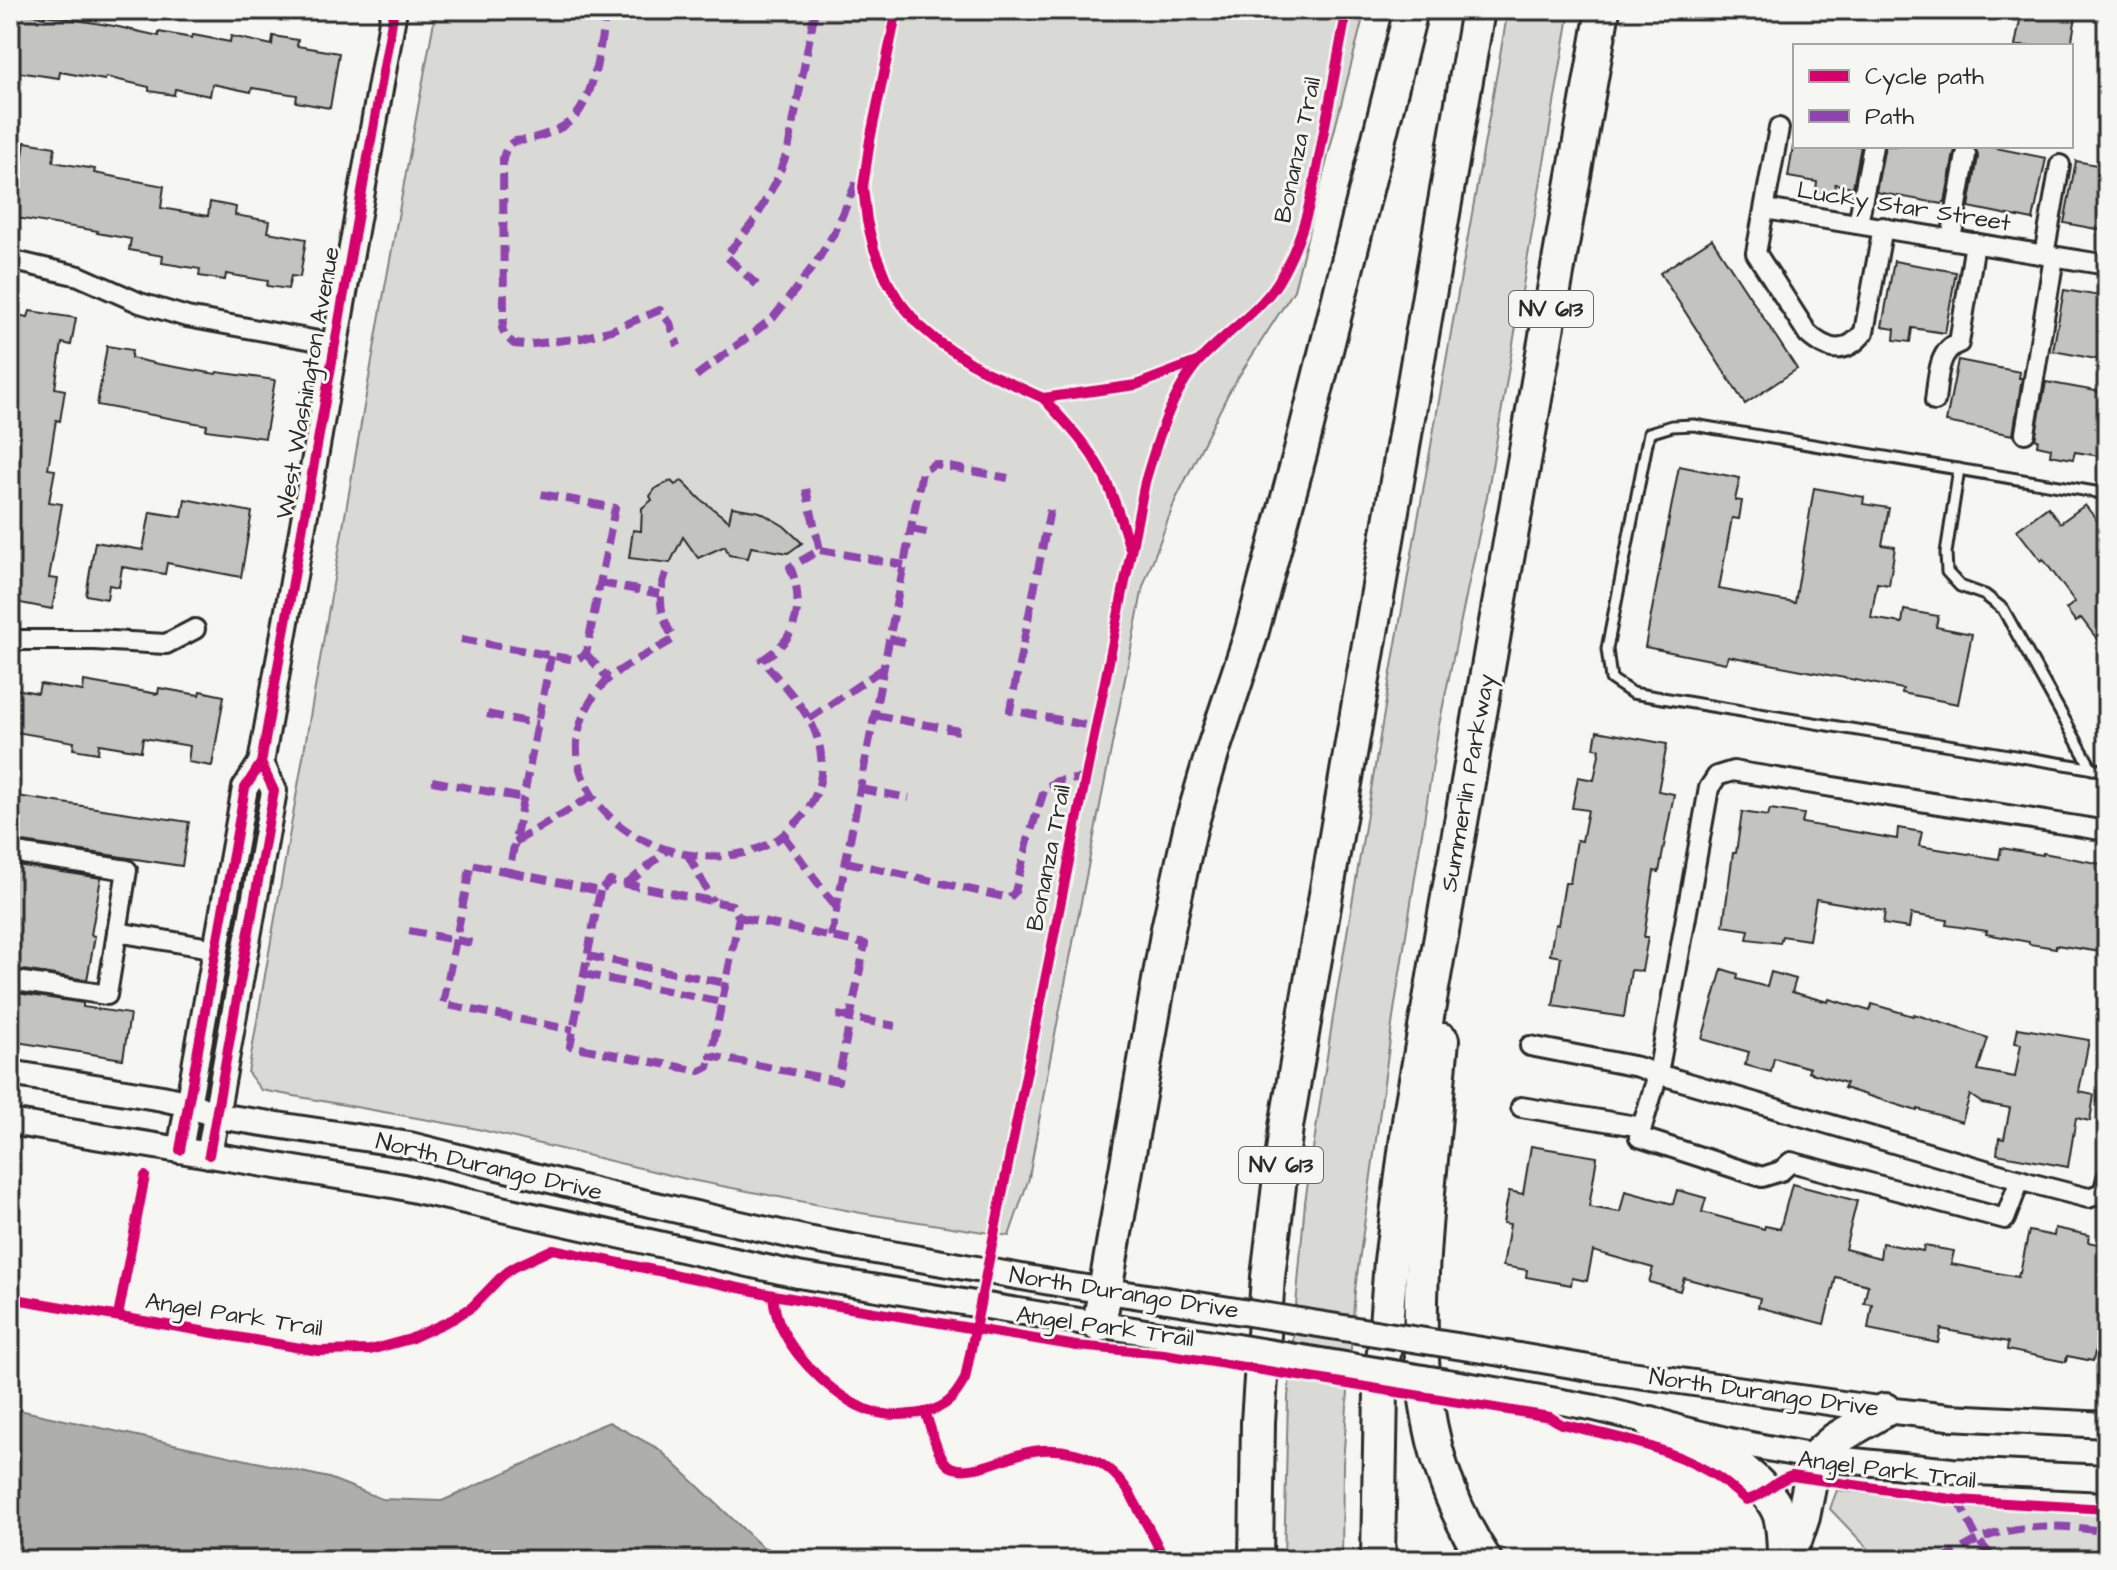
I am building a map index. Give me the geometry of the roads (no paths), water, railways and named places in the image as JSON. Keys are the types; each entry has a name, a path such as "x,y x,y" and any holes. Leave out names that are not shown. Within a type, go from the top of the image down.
{"highway":[{"path":"1099,1325 1168,929 1190,829 1250,638 1290,493 1411,10"},
{"name":"NV 613","path":"1256,1560 1258,1422 1268,1277 1286,1127 1478,10"},
{"name":"Summerlin Parkway","path":"1378,1560 1381,1390 1391,1261 1410,1114 1603,10"},
{"path":"1463,805 1421,1266 1420,1306 1430,1428 1451,1499 1485,1560"},
{"path":"1784,1560 1803,1517 1815,1457 1836,1439 1885,1410"},
{"path":"1651,1423 1693,1439 1747,1474 1774,1503 1784,1541 1784,1560"}],"main road":[{"name":"West Washington Avenue","path":"180,1150 245,788 261,763 391,10"},
{"name":"West Washington Avenue","path":"209,1155 274,791 261,763"},
{"name":"North Durango Drive","path":"10,1073 189,1104 217,1116 410,1145 606,1194 807,1239 1105,1291 1595,1369 1885,1410 1949,1417 2107,1425"},
{"name":"North Durango Drive","path":"10,1122 398,1186 798,1275 1595,1408 1651,1423 1815,1457 1952,1471 2107,1478"}],"street":[{"path":"1765,209 1779,128"},
{"path":"1858,224 1873,148"},
{"path":"1951,239 1966,155"},
{"path":"2025,433 2060,165"},
{"name":"Lucky Star Street","path":"1883,227 1864,332 1849,345 1831,349 1818,343 1808,334 1756,253 1765,209 1883,227 2107,265"},
{"path":"1935,401 1943,356 1949,346 1959,343 1975,243"},
{"path":"10,260 79,276 140,303 187,317 335,344"},
{"path":"10,640 166,644 195,629"},
{"path":"2020,1180 2005,1219 1791,1162 1781,1171 1762,1177 1639,1137 1658,1074 1709,788 1717,776 1733,771 2107,831"},
{"path":"10,852 127,870 107,995 10,980"},
{"path":"117,932 216,949"},
{"path":"1530,1046 1638,1067 2088,1198 2103,1193 2107,1178"},
{"path":"1521,1107 1642,1127"}],"lane":[{"path":"2107,494 1694,425 1672,426 1649,433 1607,649 1611,679 1632,693 2107,771"},
{"path":"1959,469 1946,553 1947,572 1960,586 1985,595 2003,609 2092,769"}]}
